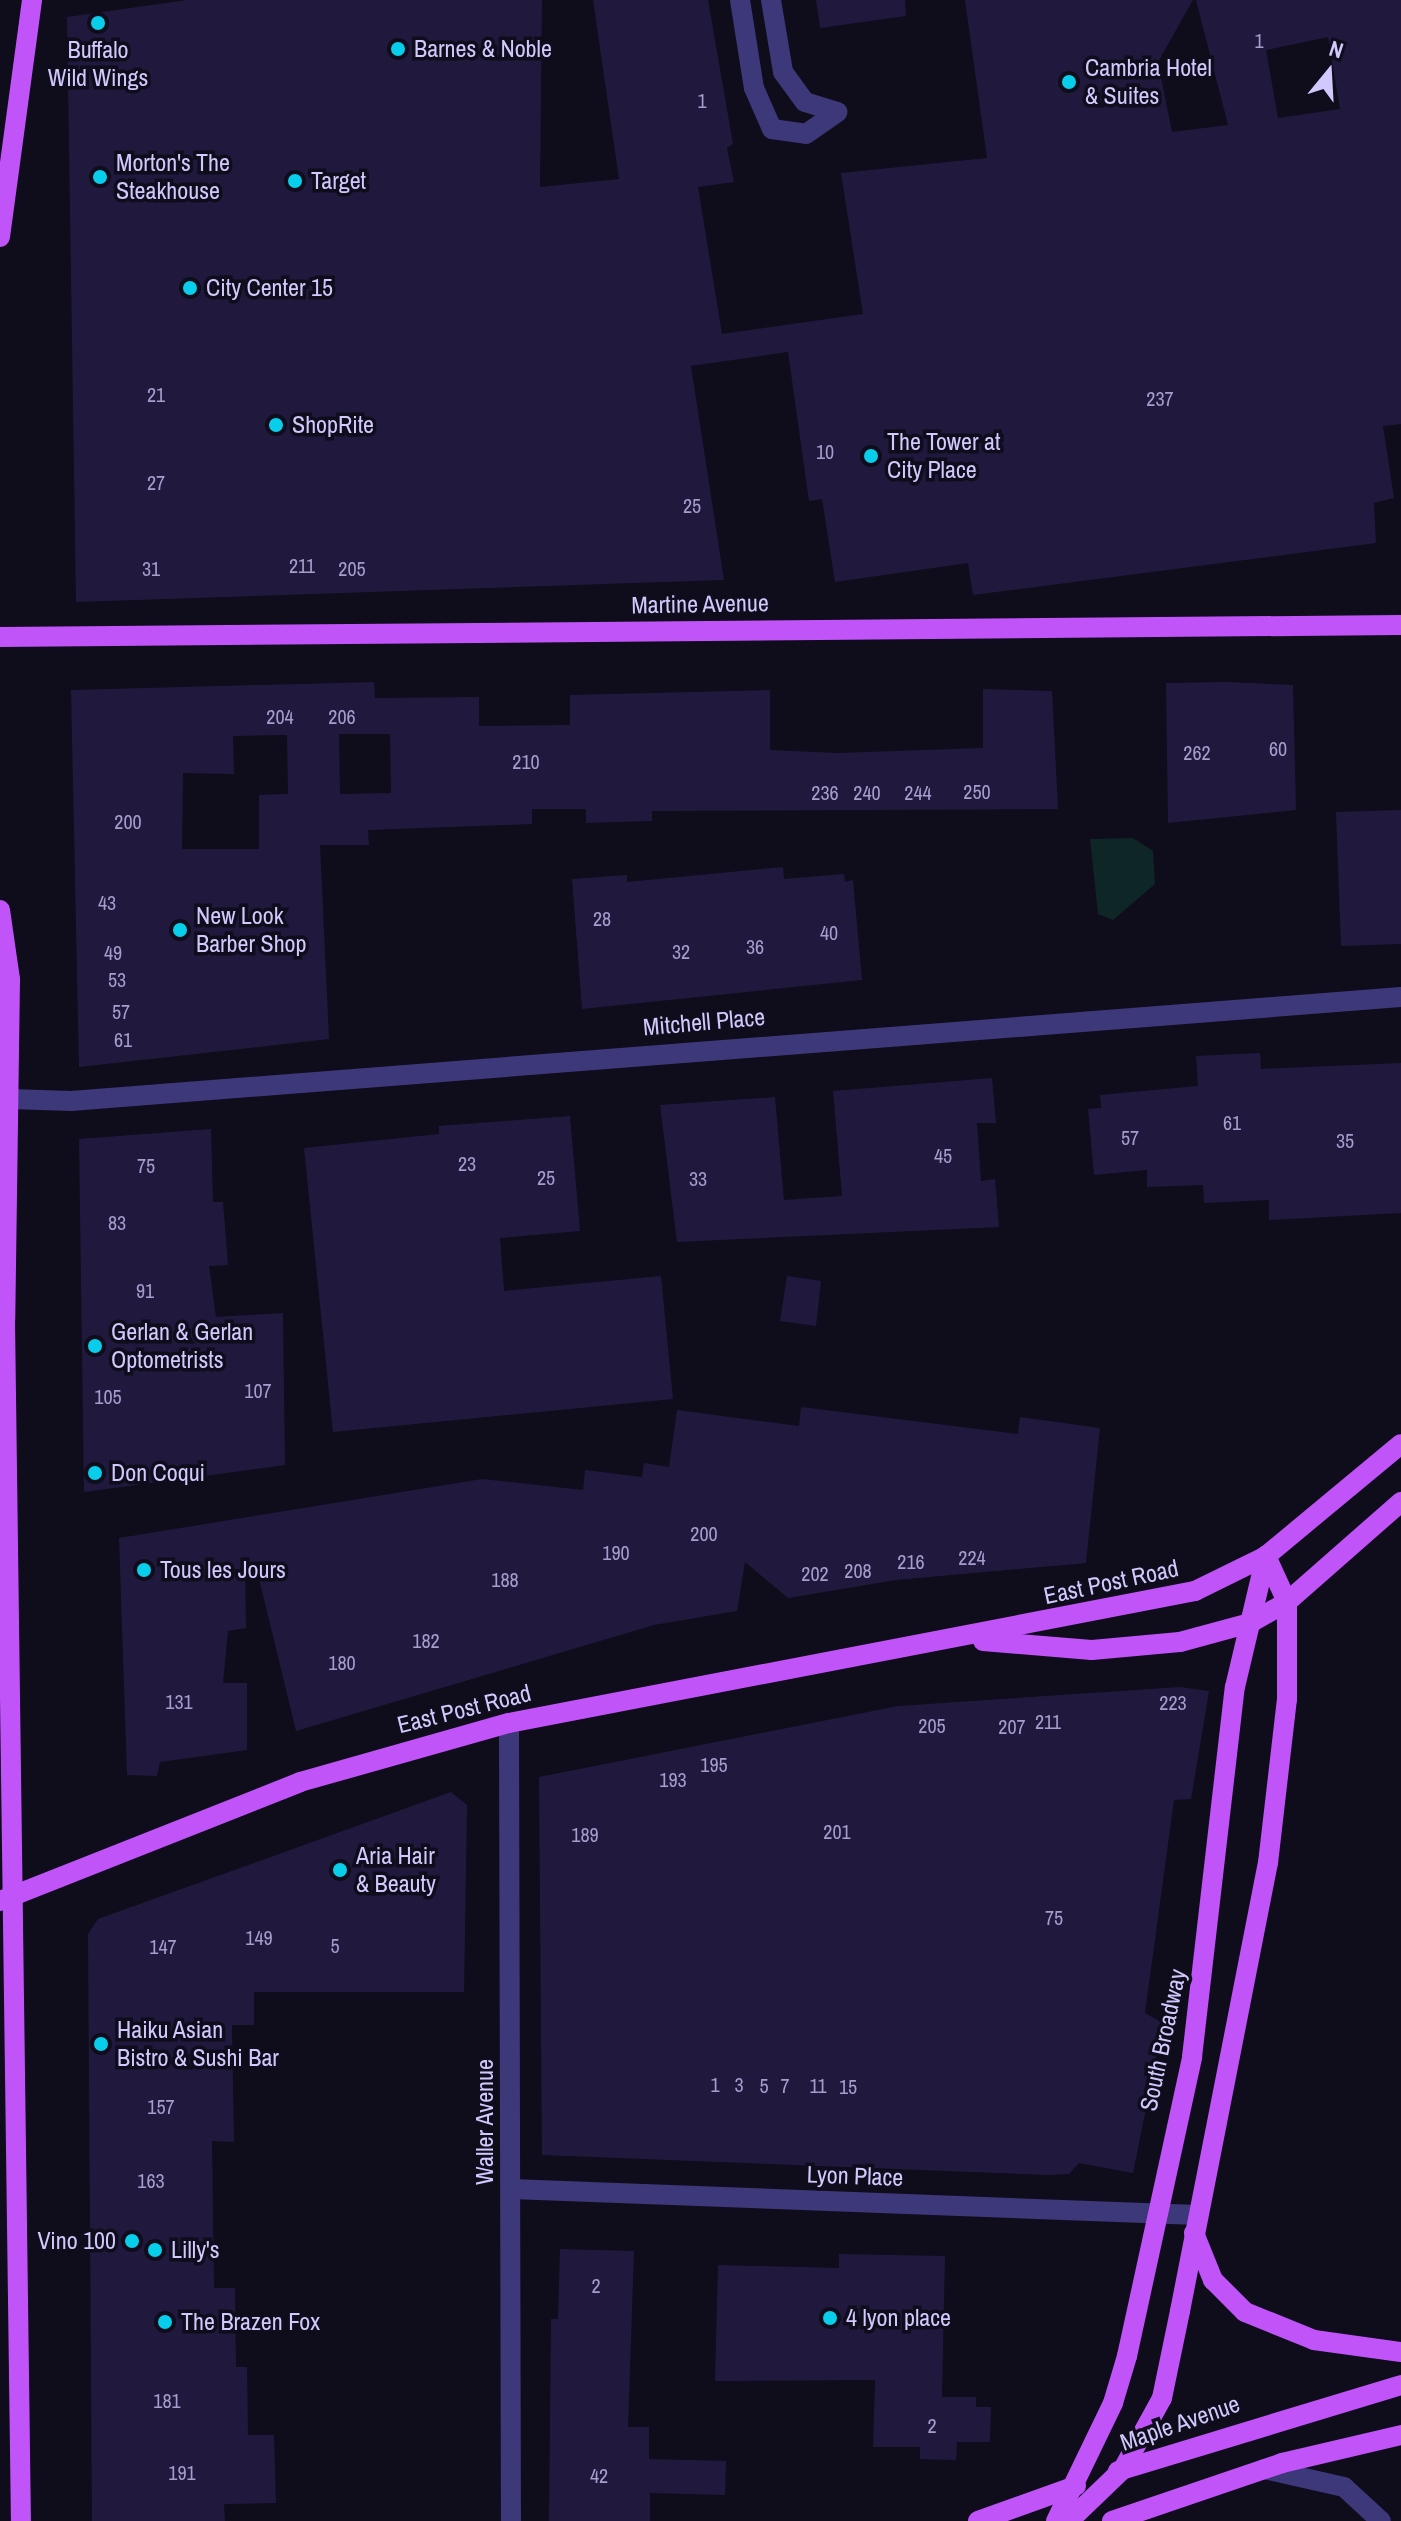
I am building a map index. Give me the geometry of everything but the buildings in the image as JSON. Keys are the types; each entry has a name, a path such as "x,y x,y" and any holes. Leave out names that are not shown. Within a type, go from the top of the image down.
{"main road":[{"path":"0,237 32,0"},
{"name":"Martine Avenue","path":"0,637 1401,625"},
{"path":"0,910 10,979 10,1099 3,1320 7,1898 21,2521"},
{"path":"1069,2521 1123,2469 1162,2398 1268,1863 1289,1685 1287,1602 1266,1556 1401,1444"},
{"path":"1287,1602 1401,1502"},
{"name":"East Post Road","path":"7,1898 300,1782 509,1723 828,1656 961,1639 1195,1591 1266,1556"},
{"name":"South Broadway","path":"1056,2521 1113,2403 1192,2057 1212,1924 1216,1825 1250,1623 1266,1556"},
{"name":"East Post Road","path":"961,1639 1092,1650 1180,1642 1250,1623 1287,1602"},
{"path":"1196,2224 1213,2280 1255,2317 1314,2340 1401,2352"},
{"name":"Maple Avenue","path":"978,2521 1123,2469 1401,2385"},
{"path":"1112,2521 1264,2469 1401,2435"}],"street":[{"path":"740,0 762,118 787,135 806,134 837,112 812,108 795,93 783,72 771,0"},
{"name":"Mitchell Place","path":"10,1099 87,1100 1401,997"},
{"name":"Waller Avenue","path":"509,1723 511,2521"},
{"name":"Lyon Place","path":"511,2189 1155,2213 1196,2224"},
{"path":"1264,2469 1344,2487 1381,2521"}],"green space":[{"path":"1133,838 1153,851 1155,884 1113,920 1098,914 1090,839"}],"place":[{"name":"Buffalo Wild Wings","path":"98,23"},
{"name":"Barnes & Noble","path":"398,49"},
{"name":"Cambria Hotel & Suites","path":"1069,82"},
{"name":"Morton's The Steakhouse","path":"100,177"},
{"name":"Target","path":"295,181"},
{"name":"City Center 15","path":"190,288"},
{"name":"ShopRite","path":"276,425"},
{"name":"The Tower at City Place","path":"871,456"},
{"name":"New Look Barber Shop","path":"180,930"},
{"name":"Gerlan & Gerlan Optometrists","path":"95,1346"},
{"name":"Don Coqui","path":"95,1473"},
{"name":"Tous les Jours","path":"144,1570"},
{"name":"Aria Hair & Beauty","path":"340,1870"},
{"name":"Haiku Asian Bistro & Sushi Bar","path":"101,2044"},
{"name":"Vino 100","path":"132,2241"},
{"name":"Lilly's","path":"155,2250"},
{"name":"4 lyon place","path":"830,2318"},
{"name":"The Brazen Fox","path":"165,2322"}]}
